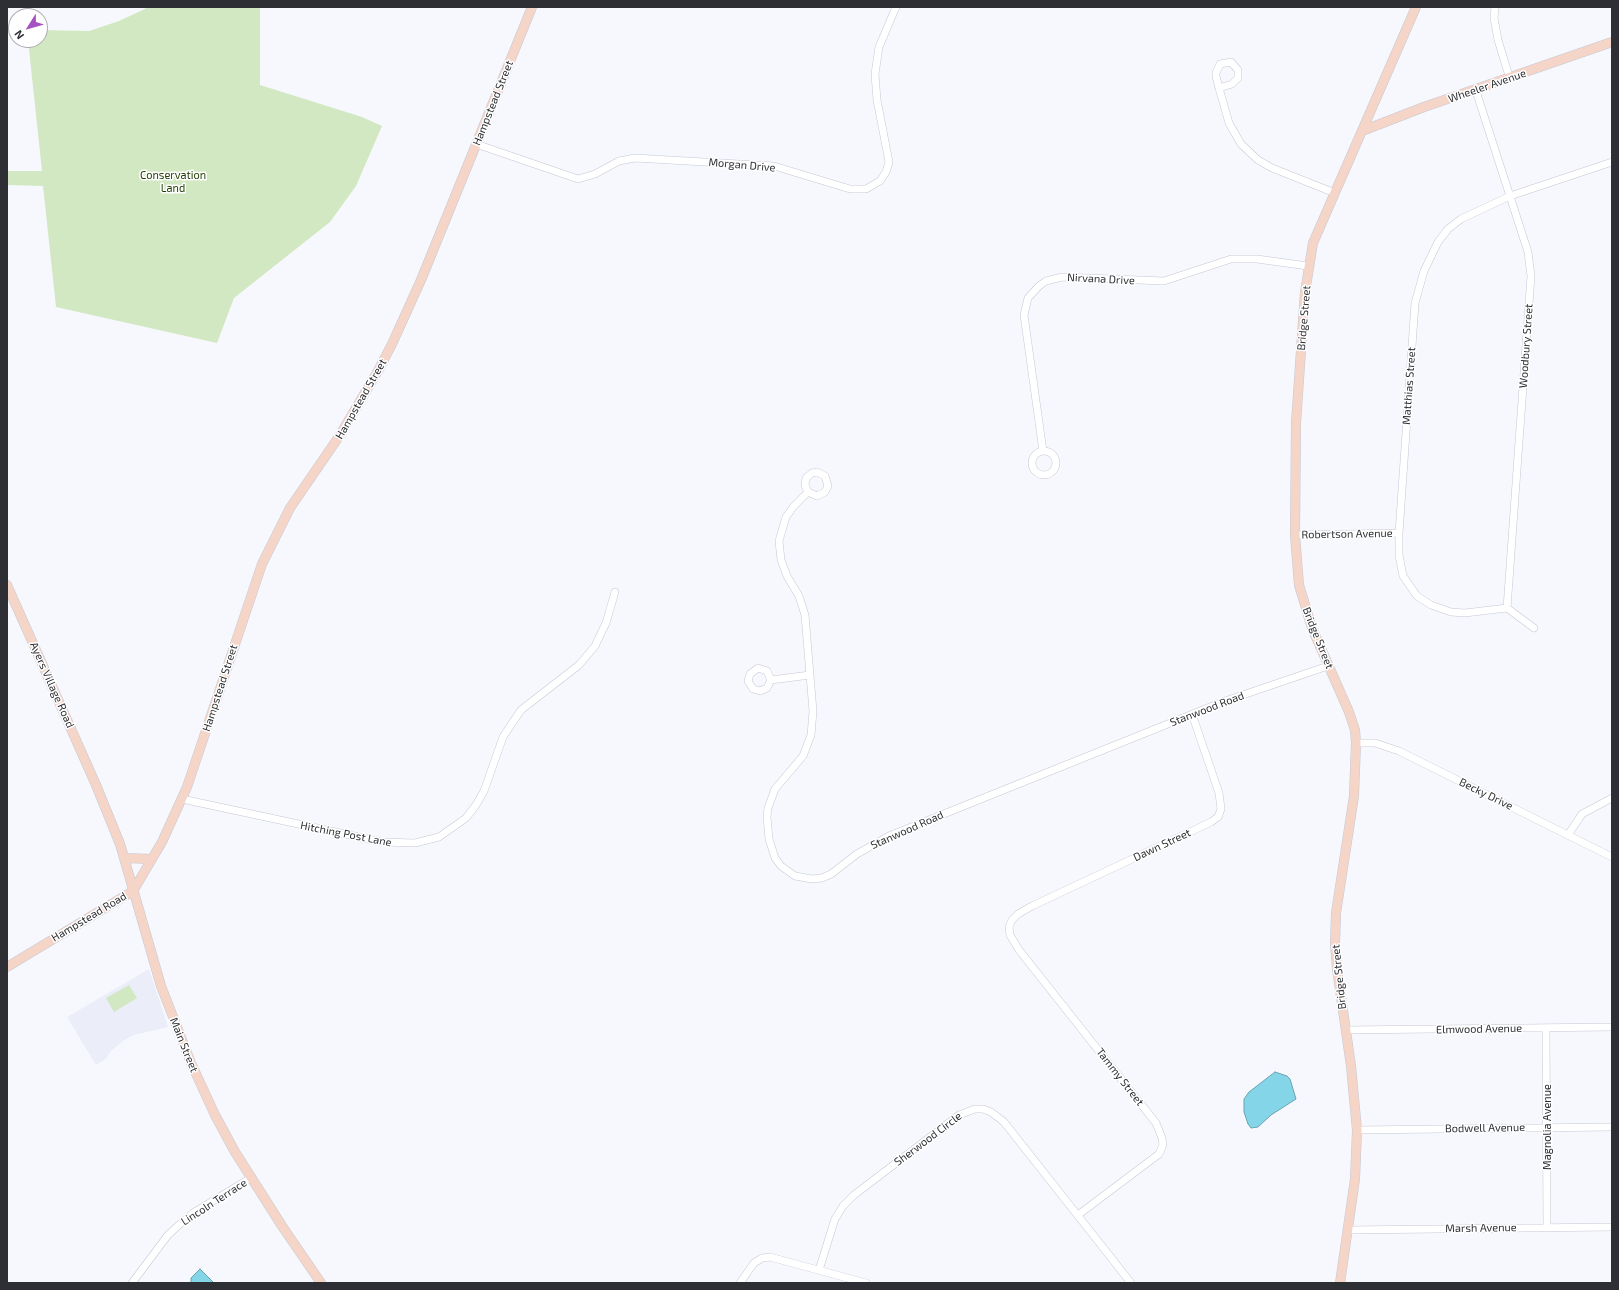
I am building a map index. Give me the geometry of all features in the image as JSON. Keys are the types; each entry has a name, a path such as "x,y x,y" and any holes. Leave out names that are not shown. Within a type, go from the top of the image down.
{"main road":[{"name":"Hampstead Street","path":"187,787 252,592 272,542 290,508 340,435 379,369 421,280 532,7"},
{"name":"Bridge Street","path":"1340,1283 1349,1230 1355,1179 1357,1130 1346,1030 1335,952 1335,926 1354,796 1356,743 1355,730 1349,712 1312,628 1302,599 1297,571 1295,535 1296,423 1308,266 1313,243 1416,7"},
{"name":"Wheeler Avenue","path":"1362,131 1424,107 1476,91 1612,42"},
{"name":"Ayers Village Road","path":"7,586 96,785"},
{"name":"Main Street","path":"96,785 125,858 133,891 161,986 191,1063 215,1115 251,1178 321,1283"},
{"name":"Hampstead Road","path":"7,967 133,891 168,831 187,787"},
{"path":"125,858 151,859"}],"street":[{"name":"Morgan Drive","path":"476,144 578,179 595,174 619,161 635,158 774,166 850,189 866,189 880,181 886,172 889,162 877,100 875,74 879,47 896,7"},
{"path":"1495,7 1494,18 1498,40 1510,79"},
{"path":"1219,88 1229,123 1236,137 1246,149 1272,168 1335,193"},
{"name":"Woodbury Street","path":"1476,91 1528,252 1531,276 1507,608"},
{"name":"Matthias Street","path":"1507,608 1458,613 1438,608 1424,601 1411,590 1403,576 1399,555 1399,533 1414,312 1418,287 1431,256 1448,229 1461,219 1510,196 1612,162"},
{"name":"Nirvana Drive","path":"1043,451 1024,315 1028,298 1046,281 1062,277 1164,281 1231,259 1257,259 1308,266"},
{"name":"Stanwood Road","path":"808,492 794,506 786,517 779,541 781,560 799,596 805,615 813,718 809,743 803,756 776,789 771,799 767,817 768,839 775,858 788,872 804,879 822,878 831,874 857,854 889,836 1192,714 1272,684 1328,666"},
{"name":"Robertson Avenue","path":"1295,535 1399,533"},
{"name":"Hitching Post Lane","path":"182,799 382,842 415,843 439,837 466,818 476,805 484,791 503,737 521,710 579,665 595,646 606,623 616,592"},
{"path":"1507,608 1534,628"},
{"path":"771,680 810,675"},
{"name":"Dawn Street","path":"1010,923 1018,914 1032,906 1211,822 1218,816 1221,809 1219,793 1192,714"},
{"name":"Becky Drive","path":"1356,743 1375,743 1399,751 1612,857"},
{"path":"1568,835 1582,814 1612,798"},
{"name":"Tammy Street","path":"1010,923 1010,935 1019,950 1156,1123 1162,1138 1163,1145 1159,1154 1078,1215"},
{"name":"Elmwood Avenue","path":"1346,1030 1612,1027"},
{"name":"Magnolia Avenue","path":"1546,1028 1547,1227"},
{"name":"Sherwood Circle","path":"819,1270 835,1219 843,1206 854,1194 959,1115 974,1109 991,1112 1004,1122 1131,1283"},
{"name":"Bodwell Avenue","path":"1357,1130 1612,1127"},
{"name":"Lincoln Terrace","path":"132,1283 168,1236 180,1224 195,1212 251,1178"},
{"name":"Marsh Avenue","path":"1349,1230 1612,1227"},
{"path":"740,1283 749,1267 762,1258 778,1259 866,1283"}],"shaded area":[{"path":"149,969 168,1027 134,1035 123,1041 110,1052 107,1058 96,1065 67,1017"}],"green space":[{"name":"Conservation Land","path":"149,7 260,7 260,85 362,117 382,126 356,186 330,222 234,298 217,343 56,307 43,186 7,185 7,171 42,171 29,48 48,48 48,30 89,31 119,21"},
{"path":"129,985 137,998 114,1012 106,998"}],"water":[{"path":"1275,1072 1287,1076 1290,1079 1296,1099 1271,1115 1258,1127 1251,1128 1244,1112 1244,1099 1249,1092"},
{"path":"200,1269 214,1283 191,1283 191,1278"}]}
